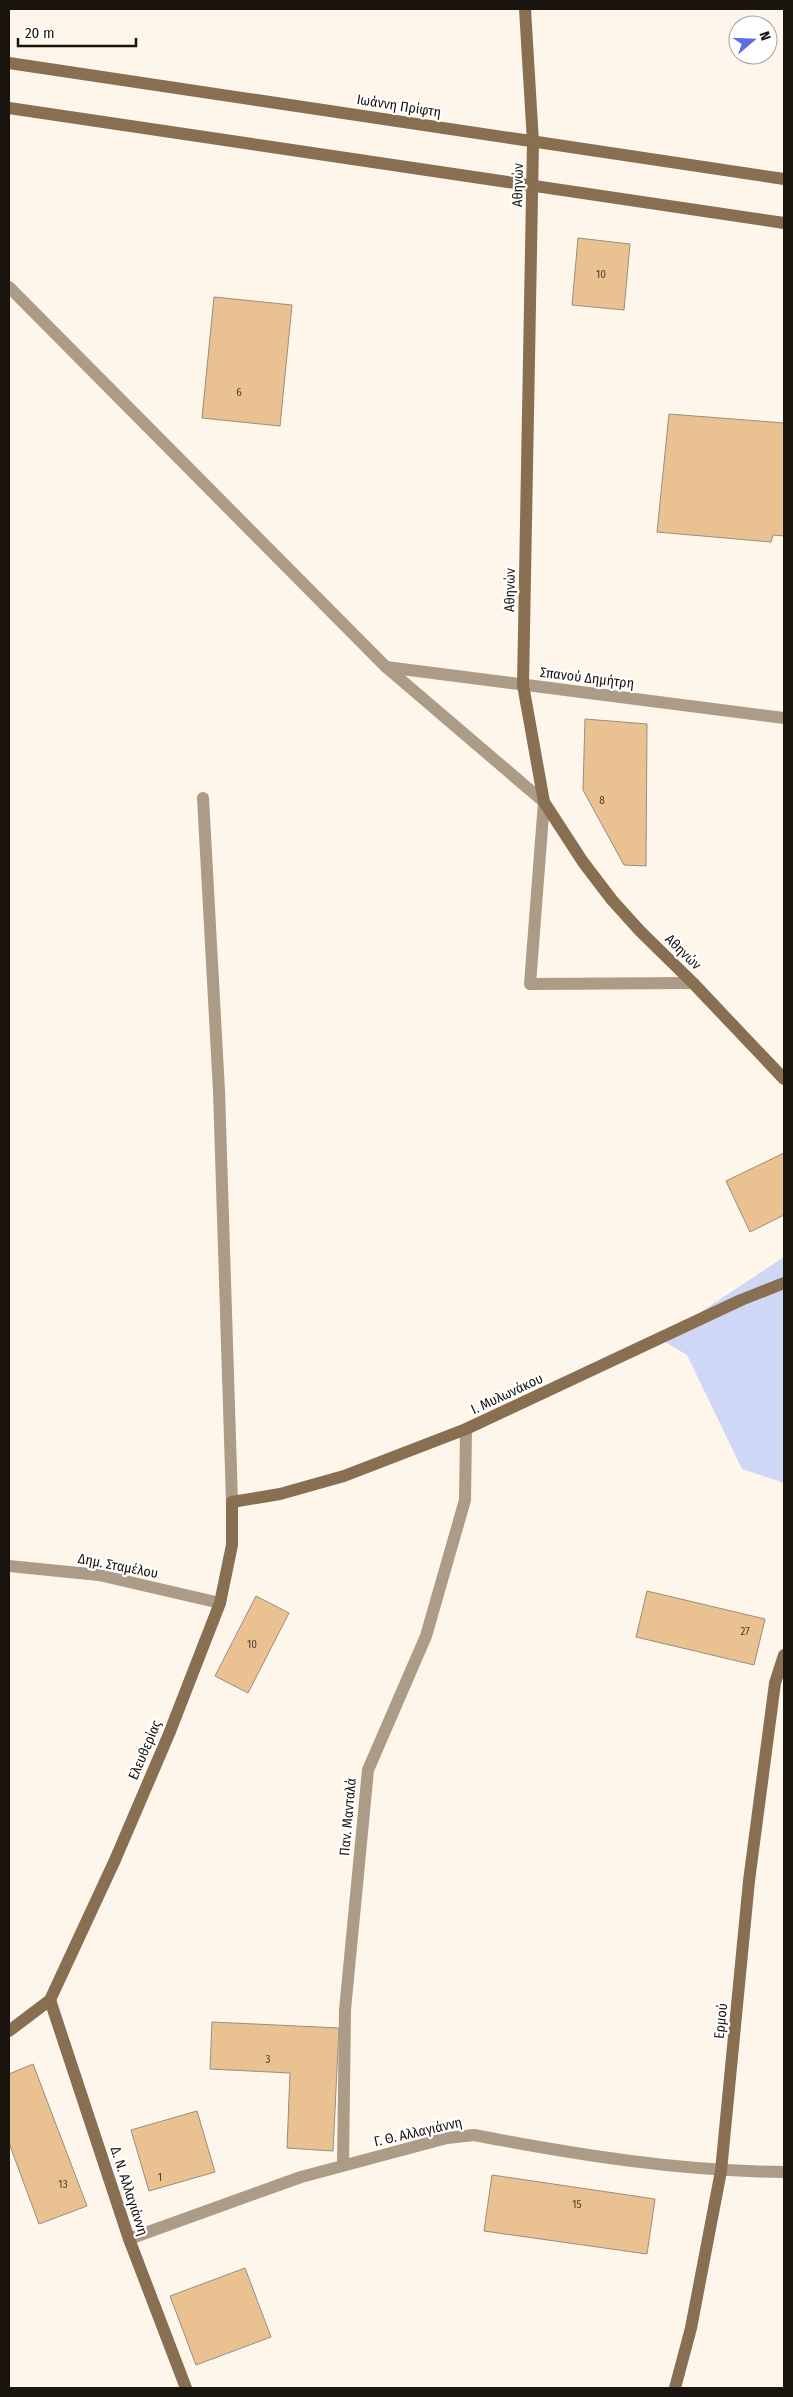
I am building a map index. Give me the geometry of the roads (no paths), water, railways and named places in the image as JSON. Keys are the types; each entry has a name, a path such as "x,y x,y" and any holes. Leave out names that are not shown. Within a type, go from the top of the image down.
{"main road":[{"name":"Αθηνών","path":"525,9 533,142 533,186 524,685 544,802 583,862 612,900 784,1079"},
{"name":"Ιωάννη Πρίφτη","path":"9,63 784,179"},
{"path":"9,108 784,223"},
{"name":"Ι. Μυλωνάκου","path":"232,1502 280,1494 344,1476 466,1429 741,1300 784,1283"},
{"name":"Ελευθερίας","path":"50,2000 126,1833 220,1603 232,1545 232,1502"},
{"name":"Ερμού","path":"675,2388 691,2328 721,2172 749,1881 775,1683 784,1655"},
{"path":"9,2031 50,2000"},
{"name":"Δ. Ν. Αλλαγιάννη","path":"50,2000 129,2239 186,2388"}],"street":[{"path":"9,287 386,667 544,802 530,984 693,983"},
{"name":"Σπανού Δημήτρη","path":"386,667 784,718"},
{"path":"203,798 219,1091 232,1502"},
{"name":"Παν. Μανταλά","path":"343,2165 345,2010 368,1770 429,1627 465,1500 466,1429"},
{"name":"Δημ. Σταμέλου","path":"9,1566 100,1575 220,1603"},
{"name":"Γ. Θ. Αλλαγιάννη","path":"129,2239 300,2177 447,2138 474,2135 641,2164 721,2172 784,2172"}]}
